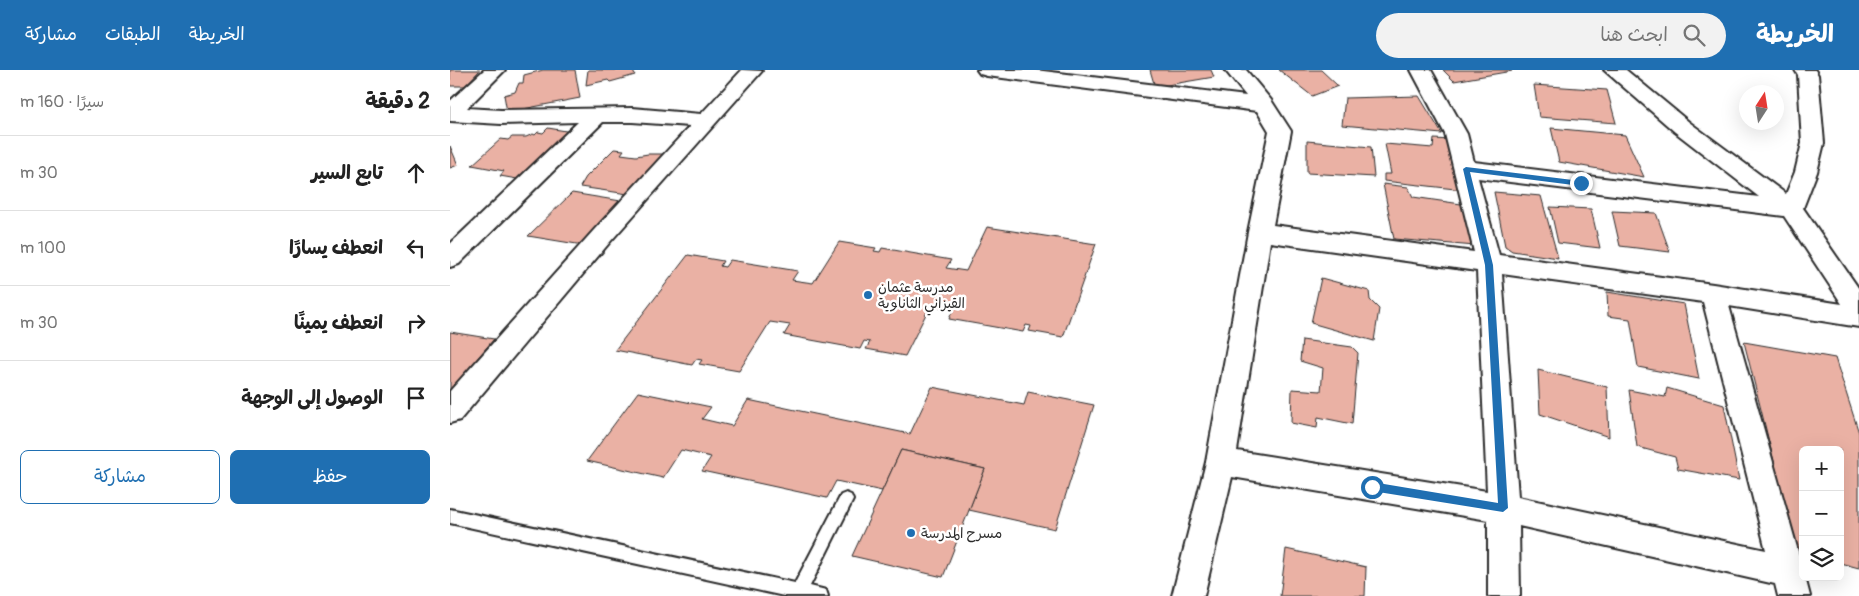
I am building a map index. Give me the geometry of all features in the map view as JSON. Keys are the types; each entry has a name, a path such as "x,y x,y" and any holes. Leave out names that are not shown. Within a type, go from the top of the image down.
{"street":[{"path":"450,114 495,70"},
{"path":"987,70 1264,105"},
{"path":"1188,596 1221,462 1260,232 1280,130 1264,105 1234,70"},
{"path":"1421,70 1456,134 1489,265 1503,508 1504,596"},
{"path":"1614,70 1682,127 1791,209 1859,309"},
{"path":"1791,209 1806,172 1813,144 1808,75 1805,70"},
{"path":"450,411 752,71"},
{"path":"450,114 501,117 632,114 706,121"},
{"path":"450,258 598,116"},
{"path":"1466,169 1791,209"},
{"path":"1260,232 1489,265 1713,294 1859,317"},
{"path":"1221,462 1503,508 1790,584 1713,294"}],"lane":[{"path":"797,593 846,500"},
{"path":"450,516 797,593 820,596"}],"building":[{"path":"450,70 480,70 465,86 450,86"},
{"path":"543,70 575,70 580,98 507,112 504,95 515,92 519,83 523,83 524,75"},
{"path":"588,70 632,70 635,75 610,82 608,80 586,85"},
{"path":"1150,70 1211,70 1214,77 1155,87"},
{"path":"1279,70 1321,70 1338,86 1312,96"},
{"path":"1443,70 1511,70 1512,71 1454,81"},
{"path":"1534,85 1607,90 1616,123 1539,117"},
{"path":"1419,96 1442,134 1342,125 1345,98"},
{"path":"548,128 572,132 523,180 500,176 504,171 472,165 501,139 508,140 512,137 535,135 538,132 543,133"},
{"path":"1551,128 1625,135 1644,177 1559,162"},
{"path":"1434,139 1450,140 1464,190 1384,181 1384,174 1391,174 1385,144 1433,148"},
{"path":"1307,141 1371,147 1374,177 1307,173"},
{"path":"450,146 458,165 450,168"},
{"path":"614,149 624,150 621,154 636,156 666,154 635,195 580,187 586,177"},
{"path":"1383,184 1408,187 1413,197 1468,205 1475,246 1394,239"},
{"path":"1494,192 1541,196 1558,258 1512,251 1505,246"},
{"path":"572,193 627,202 589,246 528,236"},
{"path":"1550,207 1591,209 1600,248 1558,243"},
{"path":"1612,211 1656,213 1670,252 1620,246"},
{"name":"مدرسة عثمان القيزاني الثاناوية","path":"987,227 1096,244 1063,337 1029,331 1031,326 1026,325 1023,332 949,319 953,310 930,306 905,356 866,349 870,342 864,341 860,349 784,335 790,325 770,322 739,371 699,364 702,360 696,359 692,365 615,350 688,255 723,261 720,266 725,267 730,260 798,271 792,280 813,283 839,242 876,248 874,251 880,252 882,248 951,260 946,268 966,271"},
{"path":"1321,278 1369,291 1370,300 1379,309 1374,341 1311,323"},
{"path":"1607,292 1684,304 1699,379 1638,367 1630,319 1608,316"},
{"path":"450,332 494,339 450,390"},
{"path":"1302,340 1352,347 1358,353 1352,424 1318,417 1317,428 1291,423 1292,389 1321,391 1323,368 1300,361"},
{"path":"1744,342 1835,358 1859,433 1859,568 1844,564 1844,446 1799,446 1799,553 1797,553"},
{"path":"1538,370 1607,387 1609,437 1540,414"},
{"path":"932,387 1024,405 1028,392 1094,405 1055,529 969,510 985,469 901,450 882,491 836,481 827,498 702,471 711,457 681,450 663,478 587,461 638,392 711,407 702,419 732,426 748,400 910,434"},
{"path":"1667,388 1724,405 1739,480 1678,469 1675,457 1637,447 1629,390 1665,397"},
{"name":"مسرح المدرسة","path":"901,450 985,469 943,577 852,556"},
{"path":"1286,549 1366,567 1365,596 1280,596"}],"place":[{"name":"مدرسة عثمان القيزاني الثاناوية","path":"868,295"},
{"name":"مسرح المدرسة","path":"911,533"}],"route":[{"path":"1372,487 1503,508 1489,265 1466,169 1581,183"}]}
